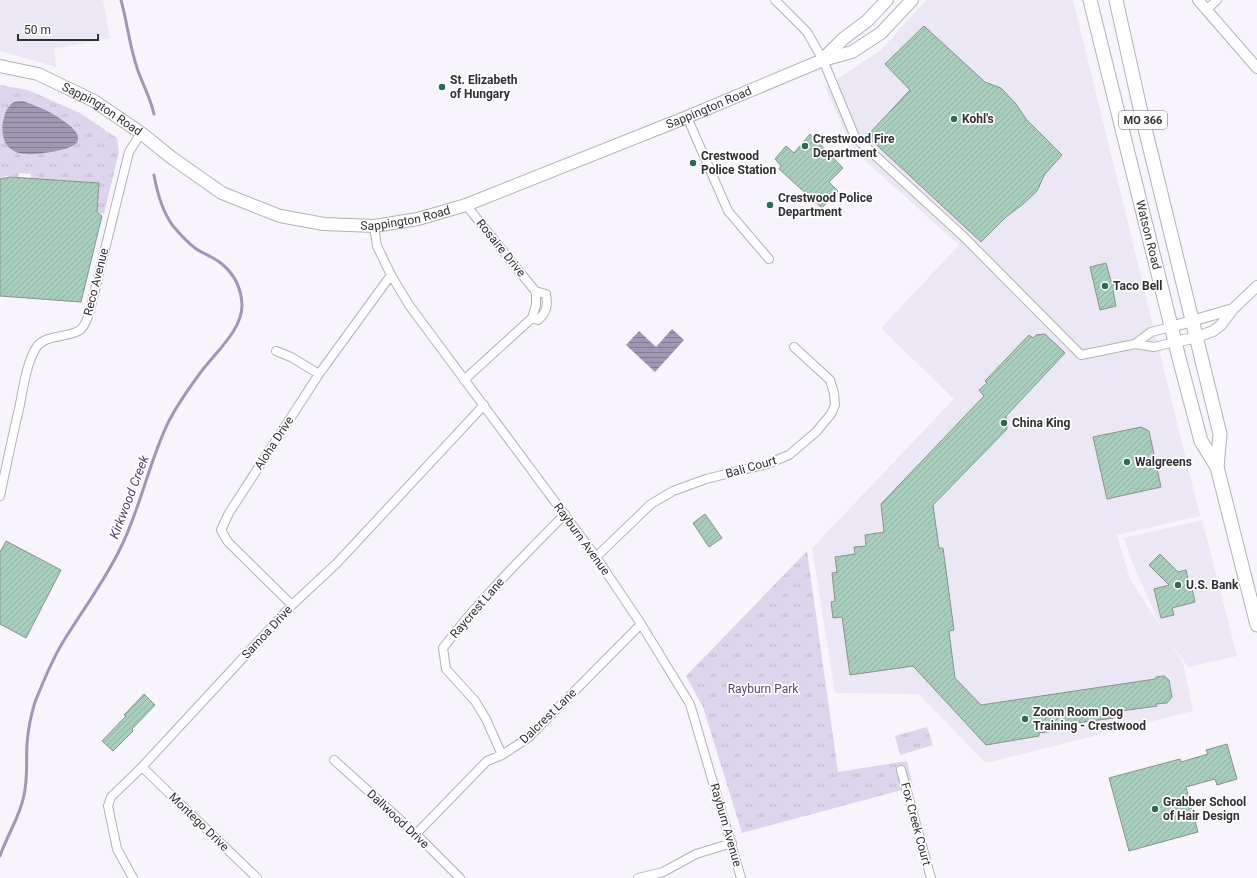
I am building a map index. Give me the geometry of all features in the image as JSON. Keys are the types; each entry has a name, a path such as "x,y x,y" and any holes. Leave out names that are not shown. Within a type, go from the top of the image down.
{"main road":[{"name":"Sappington Road","path":"822,60 843,39 867,21 887,0"},
{"name":"Sappington Road","path":"0,66 38,74 94,101 141,133 172,158 222,193 242,202 280,216 324,224 374,226 418,219 466,205 687,117 822,60 852,52 881,32 912,0"},
{"name":"Watson Road","path":"1090,0 1171,327 1201,441 1217,467 1253,591 1257,625"},
{"name":"Watson Road","path":"1116,0 1142,116 1220,434 1217,467"}],"street":[{"path":"775,0 807,32 822,60 854,137 964,237 1081,356 1135,344 1154,347 1197,337 1213,331 1221,325 1233,309 1257,286"},
{"path":"1198,0 1257,68"},
{"path":"1206,10 1217,0"},
{"path":"687,117 728,211 769,260"},
{"name":"Reco Avenue","path":"0,496 26,374 33,354 37,346 44,341 56,336 71,334 80,330 85,325 129,152 141,133"},
{"name":"Rosaire Drive","path":"464,380 532,318 538,320 544,315 547,308 546,294 535,291 466,205"},
{"name":"Rayburn Avenue","path":"374,226 377,246 391,275 409,305 596,556 641,624 690,704 742,878"},
{"name":"Aloha Drive","path":"292,605 228,542 221,530 229,513 319,374 391,275"},
{"path":"532,318 536,305 535,291"},
{"path":"1135,344 1151,332 1233,309"},
{"name":"Bali Court","path":"596,556 651,504 673,491 706,479 767,464 789,455 816,432 831,414 835,406 834,393 830,380 794,347"},
{"path":"276,351 291,357 319,374"},
{"name":"Samoa Drive","path":"133,878 117,849 108,806 111,797 142,766 292,605 337,563 484,405"},
{"name":"Raycrest Lane","path":"502,755 486,719 475,700 446,669 443,648 454,633 490,592 565,514"},
{"name":"Dalcrest Lane","path":"416,834 487,761 502,755 528,738 641,624"},
{"name":"Dallwood Drive","path":"334,760 416,834 460,878"},
{"name":"Montego Drive","path":"142,766 257,878"},
{"name":"Fox Creek Court","path":"901,770 931,878"},
{"path":"638,878 663,872 696,854 732,843"}],"shaded area":[{"path":"0,0 103,0 110,38 54,49 56,67 0,51"},
{"path":"926,0 1073,0 1200,516 1117,535 1130,579 1162,629 1132,562 1124,538 1202,520 1237,656 1188,667 1168,639 1183,663 1193,711 986,763 918,694 835,693 812,548 954,399 881,328 959,245 853,150 825,87 881,50"},
{"path":"23,101 48,111 72,128 77,134 78,139 75,144 69,148 58,151 37,154 22,154 8,146 2,130 6,111 11,104"},
{"path":"672,329 684,340 655,372 626,345 639,331 656,347"}],"green space":[{"path":"0,85 28,90 80,113 117,138 119,152 104,214 97,212 99,183 31,179 31,174 19,173 18,177 7,176 0,178"},
{"name":"Rayburn Park","path":"807,551 838,772 907,761 913,787 742,833 703,707 686,676"},
{"path":"927,727 933,745 900,755 895,736"}],"building":[{"path":"924,26 985,82 1001,88 1016,104 1026,119 1062,155 1045,174 1037,191 1006,217 981,242 867,136 910,90 885,64"},
{"path":"810,134 843,168 829,182 838,191 822,208 779,169 781,166 775,159 786,146 794,153"},
{"path":"10,177 99,183 97,212 102,216 81,302 0,296 0,179"},
{"name":"Taco Bell","path":"1106,263 1111,281 1114,281 1116,290 1113,291 1116,306 1100,310 1090,267"},
{"path":"1045,334 1065,353 1006,416 1007,429 933,505 939,548 943,548 954,630 949,631 955,678 981,705 1155,679 1156,677 1164,676 1169,680 1172,697 1167,703 1156,704 1157,706 1114,712 1114,718 1076,723 1077,728 1039,733 1039,736 986,745 913,666 850,675 842,617 833,618 831,602 835,601 832,573 837,572 835,557 855,554 854,547 866,546 865,535 884,532 881,504 984,396 979,390 987,383 985,381 1029,335 1033,338 1036,335"},
{"name":"Walgreens","path":"1141,427 1149,431 1161,487 1107,499 1093,437"},
{"path":"705,514 722,538 709,547 693,523"},
{"path":"6,541 61,570 26,638 0,624 0,552"},
{"name":"U.S. Bank","path":"1160,554 1178,572 1186,570 1189,583 1191,583 1195,602 1172,608 1174,615 1161,618 1154,589 1169,585 1149,565"},
{"path":"144,694 155,705 132,729 133,731 113,751 102,741 126,716 124,715"},
{"name":"Grabber School of Hair Design","path":"1227,744 1237,779 1217,785 1215,779 1186,787 1198,832 1129,851 1109,778 1180,759 1181,762 1208,754 1206,750"}],"waterway":[{"name":"Kirkwood Creek","path":"121,0 134,58 150,99 154,114"},
{"name":"Kirkwood Creek","path":"0,856 22,803 26,782 28,733 35,702 48,671 63,642 100,585 120,549 133,519 160,440 170,419 181,400 204,368 226,342 238,324 241,314 241,298 233,277 219,262 192,246 173,226 160,201 154,175"}],"place":[{"name":"St. Elizabeth of Hungary","path":"442,87"},
{"name":"Kohl's","path":"954,119"},
{"name":"Crestwood Fire Department","path":"805,146"},
{"name":"Crestwood Police Station","path":"693,163"},
{"name":"Crestwood Police Department","path":"770,205"},
{"name":"Taco Bell","path":"1105,286"},
{"name":"China King","path":"1004,423"},
{"name":"Walgreens","path":"1127,462"},
{"name":"U.S. Bank","path":"1178,585"},
{"name":"Zoom Room Dog Training - Crestwood","path":"1025,719"},
{"name":"Grabber School of Hair Design","path":"1155,809"}]}
